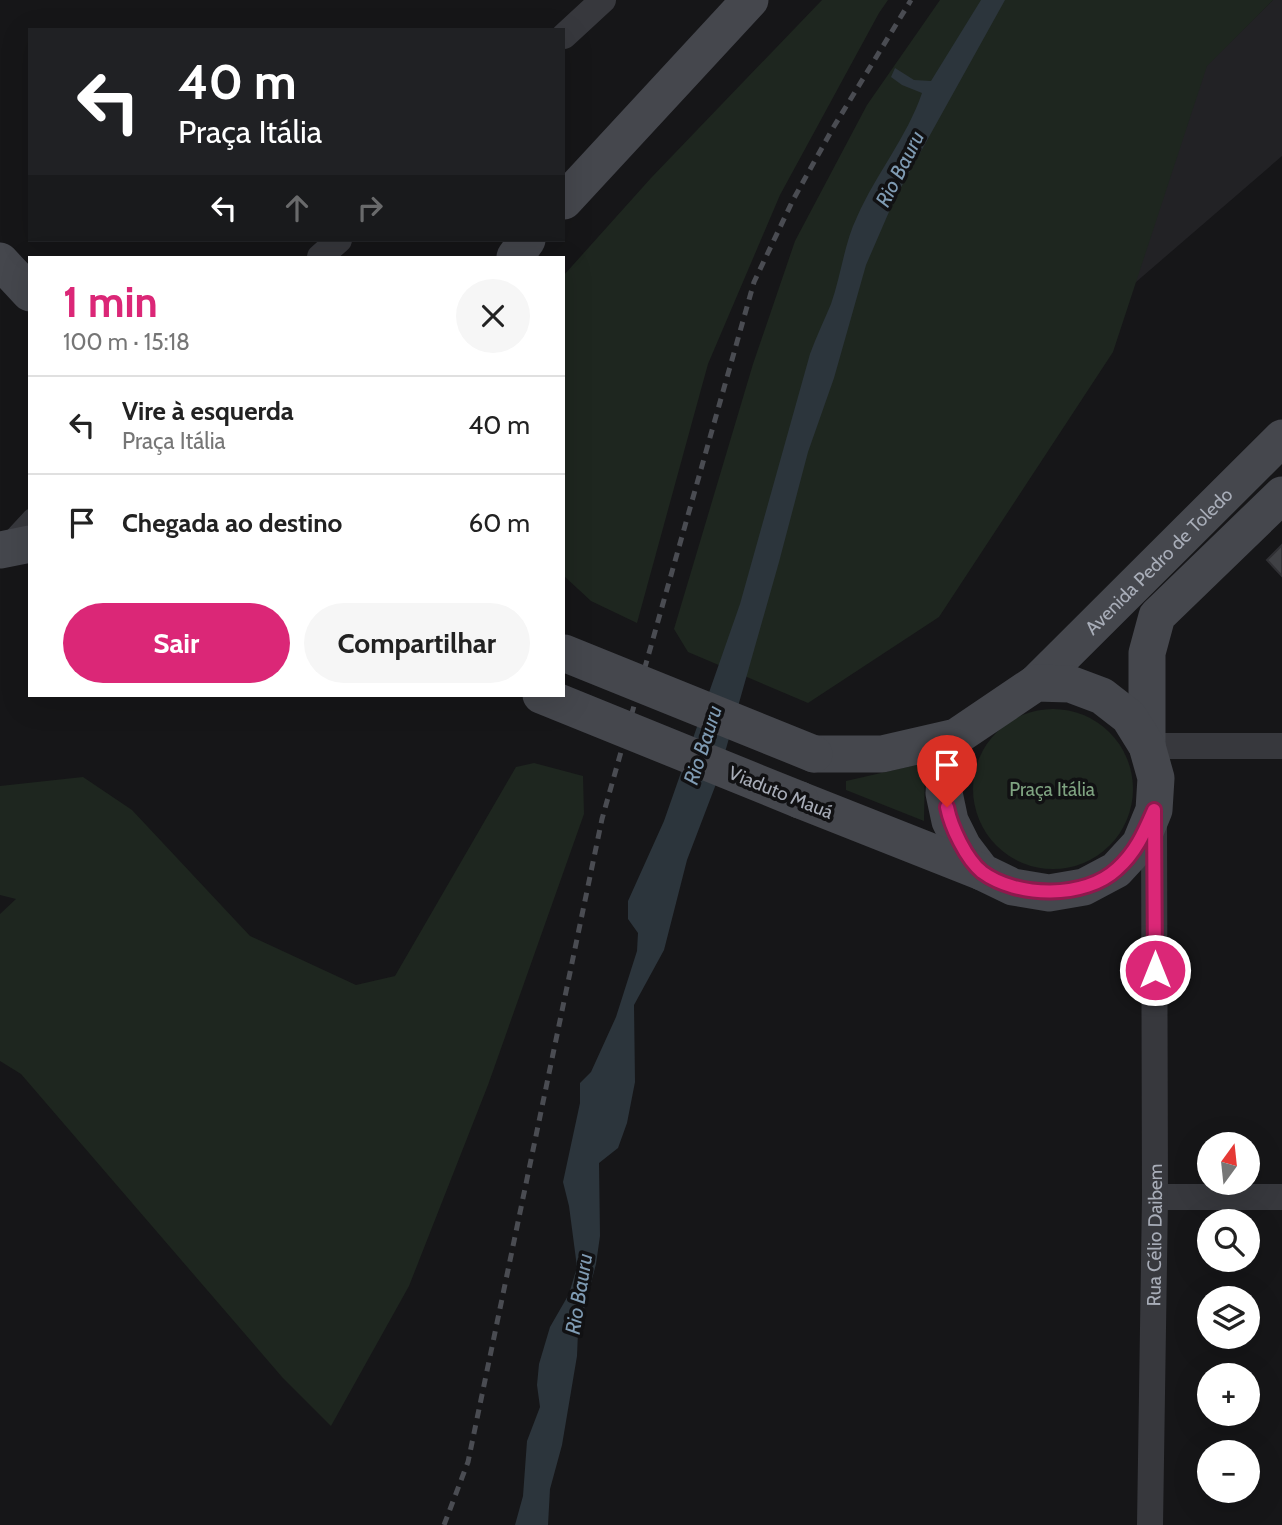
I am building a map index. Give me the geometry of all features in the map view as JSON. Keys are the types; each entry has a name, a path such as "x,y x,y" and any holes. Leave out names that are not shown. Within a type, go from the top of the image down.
{"main road":[{"path":"565,200 750,0"},
{"path":"0,261 28,291"},
{"name":"Avenida Pedro de Toledo","path":"1036,683 1282,438"},
{"name":"Avenida Pedro de Toledo","path":"1147,746 1147,653 1157,616 1282,495"},
{"path":"0,549 28,544"},
{"path":"565,653 814,754 882,754 956,737 1036,683 1070,684 1102,696 1129,717 1147,746 1156,778 1154,810 1140,844 1116,870 1084,887 1049,893 1013,887 982,872 963,847 950,821 944,793 946,764 956,737"},
{"name":"Viaduto Mauá","path":"546,697 982,872"}],"street":[{"path":"565,35 603,0"},
{"path":"321,256 337,242"},
{"path":"1147,746 1282,746"},
{"name":"Rua Célio Daibem","path":"1150,1525 1155,1197 1154,810"},
{"path":"1155,1197 1282,1197"}],"lane":[{"path":"0,549 28,518"}],"shaded area":[{"path":"1273,0 1282,0 1282,156 1099,314 1032,238"}],"green space":[{"path":"822,0 888,0 780,195 708,364 637,623 591,601 565,577 565,274 651,178"},
{"path":"940,0 1273,0 1207,66 1113,352 939,617 808,703 688,652 674,629 753,364 795,241 867,105"},
{"name":"Praça Itália","path":"1053,709 1084,715 1110,732 1127,758 1133,789 1127,820 1110,846 1084,863 1053,869 1022,863 996,846 979,820 973,789 979,758 996,732 1022,715"},
{"path":"534,763 583,776 584,814 488,1085 409,1286 331,1426 282,1377 21,1074 0,1061 0,914 16,899 0,895 0,786 83,777 132,810 250,936 356,985 395,976 516,767"},
{"path":"925,763 924,821 846,790 846,781"}],"water":[{"name":"Rio Bauru","path":"981,0 1005,0 895,198 866,265 834,378 808,452 716,784 687,860 664,950 634,1005 635,1082 627,1123 618,1148 599,1163 600,1236 596,1264 578,1332 577,1356 562,1445 550,1489 548,1525 515,1525 523,1496 527,1441 540,1407 537,1385 539,1364 550,1327 569,1294 577,1267 563,1182 580,1103 580,1083 591,1072 616,1017 637,951 638,933 628,919 628,901 664,821 740,604 810,354 831,304 853,227 908,125 922,93 891,77 895,68 914,80 931,81"}],"building":[{"path":"1282,545 1282,576 1267,560"}],"railway":[{"path":"444,1525 468,1462 602,819 754,282 793,200 833,128 911,0"}],"route":[{"path":"947,807 950,821 963,847 982,872 1013,887 1049,893 1084,887 1116,870 1140,844 1154,810 1155,970"}]}
